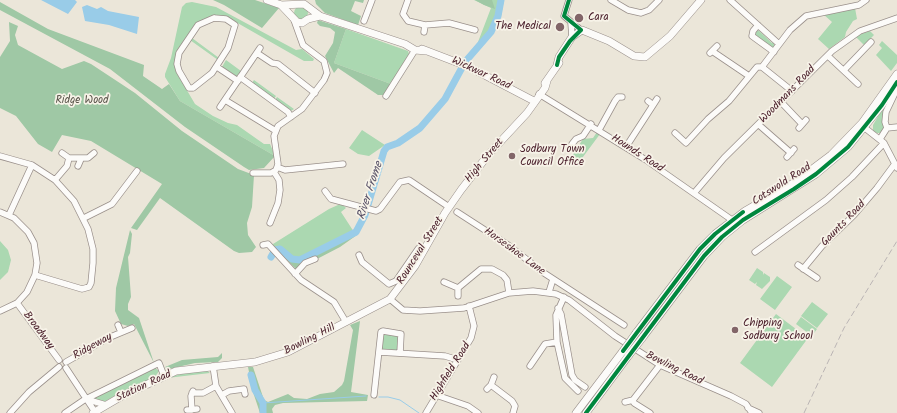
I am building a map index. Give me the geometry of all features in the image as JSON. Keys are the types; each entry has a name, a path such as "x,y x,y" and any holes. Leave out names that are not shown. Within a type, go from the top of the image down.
{"main road":[{"name":"Wickwar Road","path":"267,0 281,4 299,3 308,5 320,16 405,44 415,50 426,52 465,65 534,101"},
{"path":"572,37 581,30 588,31 634,56 644,58 670,36 700,0"},
{"path":"293,18 292,10 299,3"},
{"path":"281,4 299,23 320,16"},
{"path":"307,20 308,5"},
{"name":"High Street","path":"449,207 471,176 525,114 562,59 572,37"},
{"name":"Cotswold Road","path":"626,353 636,333 700,248 732,220 795,182 831,155 862,123 897,74"},
{"name":"Cotswold Road","path":"626,353 643,337 704,256 722,237 743,220 816,174 848,147 865,128 897,82"},
{"name":"Rounceval Street","path":"349,320 390,299 415,266 449,207"},
{"path":"732,220 736,222 743,220"},
{"name":"Bowling Hill","path":"244,363 275,357 298,348 349,320"},
{"path":"583,411 626,353"},
{"name":"Station Road","path":"94,412 164,376 184,369 244,363"}],"street":[{"path":"408,0 404,11 404,17 414,23 425,25 442,22 457,28 475,30"},
{"path":"569,0 564,16 581,30"},
{"path":"611,0 632,12 641,13 649,10 659,0"},
{"path":"730,0 779,44"},
{"path":"675,133 686,143 708,119 729,101 748,76 757,67 762,67 797,22 806,16 860,4 866,0"},
{"path":"364,21 370,1"},
{"path":"217,18 226,19 235,25 228,48 217,67 210,76 190,89 180,76 177,64 181,48 196,27 203,22 217,18"},
{"path":"270,223 278,203 280,190 275,169 274,144 276,131 282,122 302,110 326,76 327,68 324,61 303,45 300,33 293,18"},
{"name":"Woodmans Road","path":"695,192 724,158 847,39 860,31 897,18"},
{"path":"300,33 307,20"},
{"path":"571,23 572,37"},
{"path":"424,32 425,25"},
{"path":"758,25 753,31 752,36 774,52"},
{"path":"717,46 711,52 748,76"},
{"path":"844,70 870,46"},
{"path":"220,107 259,50 272,63 278,64 315,93"},
{"path":"386,96 415,50"},
{"path":"828,56 858,84"},
{"path":"217,67 239,79 288,112 291,117"},
{"path":"762,67 792,91"},
{"path":"755,252 826,200 852,177 882,141 887,128 885,122 886,112 891,98 897,89"},
{"name":"Hounds Road","path":"540,93 591,124 695,192 732,220"},
{"path":"599,130 615,101 618,97 622,97"},
{"path":"626,147 651,103 657,99"},
{"path":"225,100 276,131"},
{"path":"782,103 803,124"},
{"path":"572,144 576,139 583,136 591,124"},
{"path":"759,125 791,153"},
{"path":"887,128 897,127"},
{"path":"865,128 882,141 895,162 896,167"},
{"path":"55,180 67,166 66,154 81,159 88,158 94,153"},
{"path":"0,156 32,165 55,180 74,201 84,218 92,248 93,268 91,282 88,287 82,290 35,276"},
{"path":"78,166 81,159"},
{"path":"253,173 275,169 285,170 343,164"},
{"path":"8,215 32,165"},
{"name":"Gaunts Road","path":"817,278 801,267 854,215 896,167"},
{"path":"84,218 112,204 137,171"},
{"path":"325,191 331,199 376,211 380,208 394,187 404,180 409,180 449,207"},
{"path":"0,212 8,215 24,226 32,237 37,256 35,276 27,292 17,302 0,311"},
{"name":"Horseshoe Lane","path":"457,212 508,245 553,279 624,325"},
{"path":"268,244 294,274 334,302 349,320"},
{"path":"359,256 362,262 390,284 396,281 418,249 420,247 424,249"},
{"path":"294,274 305,263 314,259"},
{"path":"458,288 481,269 492,269 503,275 507,280 509,293"},
{"path":"549,292 553,279"},
{"path":"444,282 458,288"},
{"path":"458,288 458,296"},
{"name":"Bowling Road","path":"390,299 400,308 411,311 469,306 509,293 549,292 564,297 615,336 660,365 731,396 742,403 749,412 759,413"},
{"path":"564,297 556,315 557,342 565,378 578,391"},
{"name":"Broadway","path":"17,302 59,364"},
{"name":"Highfield Road","path":"426,413 473,332 474,321 469,306"},
{"path":"558,308 561,314 572,375 575,380 585,387"},
{"name":"Ridgeway","path":"118,325 121,332"},
{"name":"Ridgeway","path":"66,362 95,344 132,328"},
{"path":"375,395 381,332 401,334 400,353"},
{"path":"530,366 545,344 557,342"},
{"path":"531,351 537,355"},
{"path":"379,352 445,356 458,360"},
{"path":"10,413 63,359 66,362 66,368 88,400 94,412"},
{"path":"65,413 159,363 164,376"},
{"path":"59,364 62,369 66,368"},
{"path":"625,402 633,400 660,365"},
{"path":"213,366 216,386 232,413"},
{"path":"494,377 489,387 512,401 515,406 513,413"},
{"path":"192,410 191,396 193,392 203,393 216,386"},
{"path":"222,395 229,391 244,389 245,394"},
{"path":"436,394 468,406 478,413"},
{"path":"88,400 106,405"},
{"path":"633,400 634,403 650,413"}],"green space":[{"path":"213,0 255,0 279,8 262,28"},
{"path":"315,0 364,0 363,3 355,1 351,11 361,16 358,25 325,13 316,4"},
{"path":"474,0 504,0 501,16 493,33 483,45 478,42 491,8"},
{"path":"475,0 492,0 495,9 484,5"},
{"path":"0,2 48,29 144,65 143,76 162,89 169,84 180,101 275,156 264,168 249,170 185,127 110,69 0,10"},
{"path":"192,2 216,7 296,50 302,49 314,59 313,61 304,61 234,21 211,16 199,22 180,48 176,67 178,75 195,104 213,116 228,123 237,125 264,144 270,144 275,156 180,101 165,77 171,58 182,7 186,3"},
{"path":"301,6 306,8 308,13 306,18 301,20 296,18 294,13 296,8"},
{"path":"855,8 857,19 853,21 846,32 845,37 829,49 818,39 832,22 823,14"},
{"path":"318,20 346,29 334,63 391,84 384,95 378,95 338,68 334,73 325,56 333,43 335,32 330,28 320,26 317,23"},
{"name":"Ridge Wood","path":"9,22 18,26 15,35 18,45 62,69 84,61 91,64 135,93 182,131 238,169 254,175 252,207 247,223 248,235 256,247 252,252 239,253 234,251 160,198 137,230 131,228 162,184 91,141 62,135 52,152 38,144 16,116 0,108 0,57 10,41"},
{"path":"346,29 408,51 409,54 391,84 334,63"},
{"path":"758,30 772,43 774,42 774,48 755,36 754,33"},
{"path":"870,31 874,35 864,45 855,36"},
{"path":"192,38 219,58 218,60 190,40"},
{"path":"882,41 897,55 897,63 891,71 876,55 882,48 879,45"},
{"path":"226,60 241,71 238,76 222,67"},
{"path":"254,80 276,96 274,99 252,83"},
{"path":"277,97 294,109 291,111 275,100"},
{"path":"887,101 884,128 880,133 877,133 873,131 873,125"},
{"path":"362,130 385,145 369,156 358,154 349,148"},
{"path":"597,132 600,134 577,165 570,159 583,139 593,138"},
{"path":"338,205 343,205 346,208 341,212 354,232 299,258 292,257 285,250 274,250 273,244 329,209"},
{"path":"130,230 132,234 130,253 128,257 131,297 128,304 128,310 139,318 154,363 134,324 128,326 121,324 115,311 116,288"},
{"path":"354,232 357,235 340,247 317,259 301,263 296,269 281,254 274,250 282,248 292,257 299,258"},
{"path":"0,241 8,250 11,260 8,272 0,280"},
{"path":"757,268 763,272 763,275 764,273 770,277 770,281 762,289 756,285 757,282 755,284 749,280"},
{"path":"777,276 792,287 775,310 760,299"},
{"path":"812,302 828,314 817,328 801,316"},
{"path":"776,314 808,338 772,387 740,363"},
{"path":"801,317 817,329 812,336 796,324"},
{"path":"360,321 351,392 368,395 367,401 283,403 275,405 272,409 273,413 260,413 253,392 248,367 253,367 264,400 268,402 288,394 294,398 307,399 320,394 334,392 342,385 344,381 353,330 350,325"},
{"path":"382,332 400,334 399,352 380,351"},
{"path":"222,353 222,358 218,362 195,363 169,369 165,367 182,360 218,357"},
{"path":"154,367 159,371 155,377 125,390 102,403 95,399 95,397"},
{"path":"206,370 210,373 167,378 189,372"}],"water":[{"path":"41,0 75,0 77,2 68,14"},
{"path":"87,5 97,9 101,7 108,11 139,17 137,34 109,25 85,21 82,7"}],"waterway":[{"name":"River Frome","path":"271,257 275,250 280,249 292,259 300,260 356,232 365,215 384,151 387,147 398,143 420,128 445,99 465,62 491,32 498,16 501,0"},
{"name":"River Frome","path":"251,375 255,390 263,403 263,413"},
{"path":"263,403 366,396"},
{"path":"379,397 388,397 400,400 419,413"}],"railway":[{"path":"804,413 844,328 897,241"}],"cycle path":[{"path":"557,65 559,57 570,41 581,30 564,16 569,0"},
{"path":"586,413 704,256 722,237 743,220 816,174 848,147 882,105 897,82"},
{"path":"623,351 700,249 715,234 743,212"}],"place":[{"name":"Cara","path":"579,18"},
{"name":"The Medical","path":"560,27"},
{"name":"Sodbury Town Council Office","path":"512,156"},
{"name":"Chipping Sodbury School","path":"735,330"}]}
